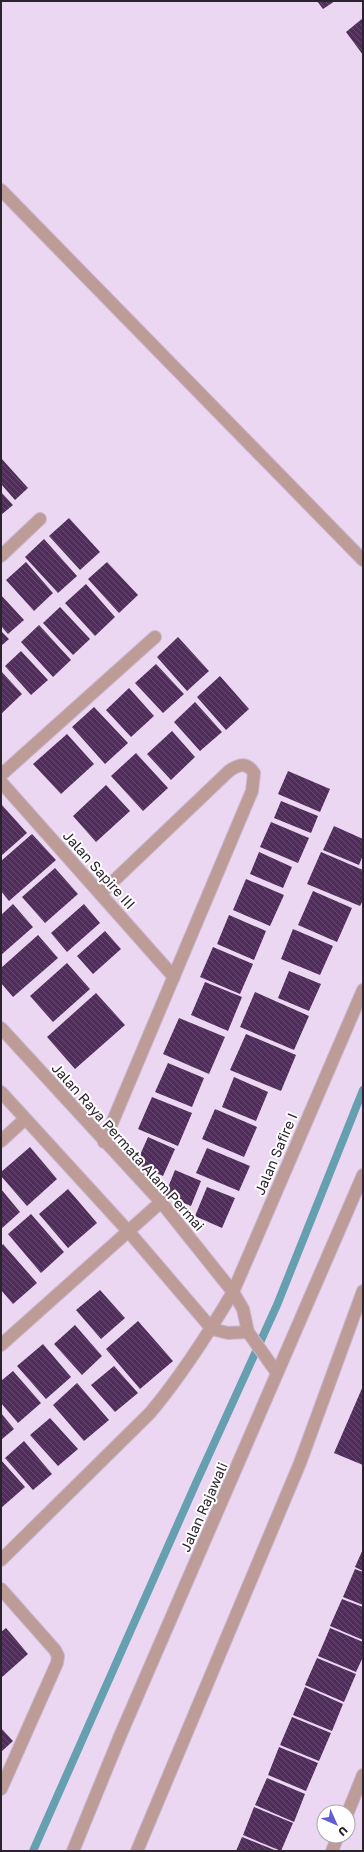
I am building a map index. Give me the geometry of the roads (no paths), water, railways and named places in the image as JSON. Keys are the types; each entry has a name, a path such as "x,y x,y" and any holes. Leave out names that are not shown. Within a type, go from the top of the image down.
{"street":[{"path":"1,190 363,560"},
{"path":"1,556 40,519"},
{"path":"1,775 155,636"},
{"path":"100,894 229,771 244,764 250,766 254,772 252,791 104,1142"},
{"name":"Jalan Sapire III","path":"1,782 174,977"},
{"name":"Jalan Safire I","path":"1,1560 150,1413 171,1387 212,1329 233,1292 363,990"},
{"name":"Jalan Raya Permata Alam Permai","path":"1,1028 104,1142 161,1202 233,1292 243,1309 248,1332 277,1373"},
{"path":"1,1092 129,1232 212,1329 228,1333 248,1332"},
{"path":"1,1141 25,1119"},
{"name":"Jalan Rajawali","path":"73,1851 120,1736 363,1176"},
{"path":"1,1345 161,1202"},
{"path":"137,1851 300,1463 363,1291"},
{"path":"1,1589 55,1650 58,1656 57,1663 1,1789"},
{"path":"351,1804 363,1775"}],"waterway":[{"path":"33,1851 196,1483 277,1305 363,1090"}]}
